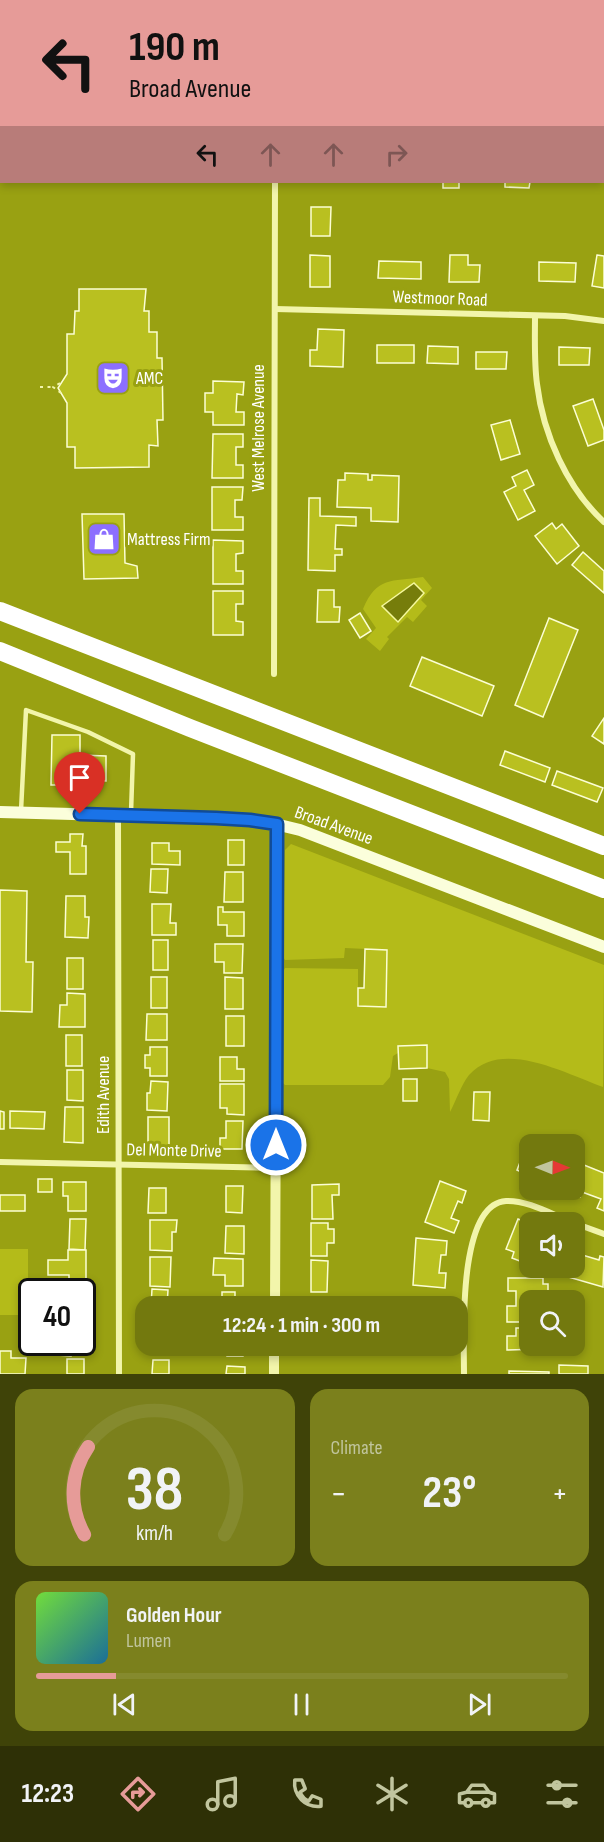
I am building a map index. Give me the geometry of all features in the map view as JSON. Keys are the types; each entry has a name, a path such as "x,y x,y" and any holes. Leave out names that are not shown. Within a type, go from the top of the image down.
{"highway":[{"path":"0,611 604,846"},
{"path":"0,651 190,728 604,889"}],"main road":[{"name":"Broad Avenue","path":"0,812 250,820 277,824 343,846 604,947"}],"street":[{"name":"West Melrose Avenue","path":"274,674 275,183"},
{"name":"Westmoor Road","path":"275,309 573,316 604,321"},
{"path":"535,315 537,386 547,428 556,452 577,490 604,522"},
{"name":"Edith Avenue","path":"119,1374 118,1164 124,816"},
{"path":"274,1296 277,824"},
{"name":"Del Monte Drive","path":"0,1162 276,1168"},
{"path":"464,1374 464,1312 468,1261 477,1228 486,1212 499,1203 516,1202 543,1212"},
{"path":"585,1227 604,1234"},
{"path":"274,1356 274,1374"}],"lane":[{"path":"21,813 26,710 88,732 133,754 124,816"}],"path":[{"path":"40,387 53,387 62,382"},
{"path":"53,387 61,393"}],"shaded area":[{"path":"423,577 432,588 421,600 427,606 413,622 407,617 387,637 389,639 380,651 366,639 376,628 363,609 368,598 386,582"},
{"path":"414,583 424,593 398,622 382,606"},
{"path":"291,844 604,965 603,1087 534,1062 499,1059 483,1064 469,1075 450,1112 449,1079 445,1072 427,1068 426,1045 398,1046 398,1053 393,1056 390,1077 383,1085 285,1085 282,1082 283,972 285,968 358,969 358,1006 386,1007 387,950 345,948 344,958 285,960 283,957 285,850"},
{"path":"0,1249 28,1249 28,1278 18,1278 18,1315 0,1315"}],"building":[{"path":"443,183 459,183 459,188 443,188"},
{"path":"505,183 530,183 529,188 505,187"},
{"path":"311,207 331,207 330,236 311,236"},
{"path":"310,255 330,256 330,287 310,287"},
{"path":"450,255 468,255 468,265 480,265 479,282 449,282"},
{"path":"597,255 604,256 604,288 592,286"},
{"path":"379,261 421,262 421,279 378,278"},
{"path":"539,262 576,263 575,282 539,281"},
{"name":"AMC","path":"79,289 146,289 144,311 149,311 149,332 157,332 157,358 162,358 163,420 157,420 158,446 149,445 149,467 75,468 75,447 67,447 67,403 58,388 67,374 67,334 74,334 75,311 79,311"},
{"path":"318,329 344,330 343,367 310,366 310,350 317,350"},
{"path":"377,345 414,345 414,363 377,363"},
{"path":"428,346 458,347 458,364 427,363"},
{"path":"559,347 590,348 589,365 559,365"},
{"path":"476,352 507,352 506,369 476,369"},
{"path":"213,381 244,382 243,395 237,394 236,412 244,412 244,425 213,425 213,412 205,412 205,393 213,393"},
{"path":"593,399 604,430 604,440 588,446 573,406"},
{"path":"510,420 520,454 501,460 491,425"},
{"path":"213,434 243,434 243,447 236,447 236,465 243,465 243,478 212,478"},
{"path":"527,470 534,485 524,490 535,511 518,520 504,492 516,486 512,477"},
{"path":"345,473 368,474 368,480 372,480 372,475 399,476 398,522 371,521 371,508 337,507 338,480 345,480"},
{"path":"212,487 243,487 242,500 235,500 235,517 243,517 243,530 212,530"},
{"path":"309,498 320,498 320,516 356,517 356,526 336,525 335,549 342,549 342,555 335,555 335,571 308,570"},
{"name":"Mattress Firm","path":"82,514 124,514 125,563 137,566 138,578 84,579"},
{"path":"552,523 556,529 562,524 579,546 557,564 535,536"},
{"path":"213,540 243,541 243,553 236,554 236,571 243,571 243,584 213,584"},
{"path":"583,552 604,571 604,593 572,565"},
{"path":"318,590 334,590 334,607 340,607 339,622 317,622"},
{"path":"213,591 243,591 243,604 236,604 236,621 243,622 243,635 213,635"},
{"path":"360,613 371,631 360,638 349,620"},
{"path":"549,618 578,630 543,717 515,705"},
{"path":"422,657 494,686 482,716 410,686"},
{"path":"604,718 604,744 592,736"},
{"path":"52,735 80,735 80,755 106,756 106,781 80,780 80,785 51,785"},
{"path":"505,751 550,768 545,782 500,765"},
{"path":"557,771 603,788 597,802 552,785"},
{"path":"70,834 83,834 82,846 86,846 86,874 70,874 70,852 56,852 56,842 70,842"},
{"path":"228,840 244,840 244,865 228,865"},
{"path":"152,843 169,843 169,851 180,851 180,865 152,864"},
{"path":"151,869 168,869 167,893 150,892"},
{"path":"225,872 243,872 243,902 224,902"},
{"path":"0,890 27,891 26,962 33,962 32,1012 0,1011"},
{"path":"66,896 85,896 85,917 89,917 88,938 65,937"},
{"path":"152,904 171,904 170,923 176,923 176,935 152,935"},
{"path":"218,907 223,907 223,912 244,912 244,936 227,936 227,925 218,925"},
{"path":"153,940 168,940 168,970 153,970"},
{"path":"215,944 243,944 242,973 224,973 224,962 215,962"},
{"path":"365,949 387,950 386,1007 358,1006 358,988 364,988"},
{"path":"67,958 83,958 83,989 67,989"},
{"path":"151,977 167,977 167,1008 151,1008"},
{"path":"225,977 243,978 243,1009 225,1009"},
{"path":"67,993 85,994 85,1027 59,1027 60,1005 67,1005"},
{"path":"147,1014 167,1014 167,1040 146,1040"},
{"path":"226,1016 244,1016 244,1046 226,1046"},
{"path":"66,1035 82,1035 82,1066 66,1066"},
{"path":"427,1045 427,1068 399,1069 398,1046"},
{"path":"150,1047 167,1047 167,1076 150,1076 150,1068 145,1068 145,1055 150,1055"},
{"path":"220,1057 237,1057 237,1069 244,1069 244,1081 220,1081"},
{"path":"67,1070 83,1070 83,1101 67,1100"},
{"path":"403,1079 417,1079 417,1101 403,1101"},
{"path":"151,1081 168,1082 167,1111 147,1110 147,1093 150,1093"},
{"path":"220,1084 244,1084 244,1115 227,1114 227,1108 220,1108"},
{"path":"474,1092 490,1092 489,1121 473,1120"},
{"path":"65,1107 83,1107 83,1143 64,1142"},
{"path":"0,1111 4,1112 4,1129 0,1129"},
{"path":"10,1111 45,1112 44,1129 10,1128"},
{"path":"148,1117 169,1117 169,1148 148,1147"},
{"path":"226,1121 243,1121 242,1149 220,1149 220,1138 226,1138"},
{"path":"585,1165 604,1173 604,1211 597,1208 601,1199 585,1193"},
{"path":"38,1179 52,1179 52,1192 38,1192"},
{"path":"440,1181 466,1191 462,1203 458,1201 451,1218 459,1221 454,1233 425,1222"},
{"path":"63,1182 86,1182 86,1211 68,1211 68,1196 63,1196"},
{"path":"339,1184 339,1195 332,1195 333,1219 312,1219 312,1185"},
{"path":"226,1186 243,1186 242,1213 226,1212"},
{"path":"149,1188 166,1188 166,1213 148,1213"},
{"path":"0,1195 25,1195 25,1211 0,1211"},
{"path":"70,1219 86,1219 85,1250 69,1249"},
{"path":"519,1219 519,1261 512,1258 514,1252 506,1249"},
{"path":"150,1220 177,1220 176,1232 172,1232 172,1251 150,1250"},
{"path":"311,1223 328,1223 328,1229 334,1229 334,1243 327,1243 327,1256 311,1256"},
{"path":"226,1226 244,1226 244,1254 225,1253"},
{"path":"416,1238 447,1241 446,1255 441,1255 439,1273 446,1273 445,1288 413,1285"},
{"path":"68,1250 86,1250 86,1278 48,1275 48,1260 68,1260"},
{"path":"585,1256 599,1260 600,1256 604,1257 603,1287 572,1278 585,1278"},
{"path":"150,1257 171,1257 170,1287 150,1286"},
{"path":"214,1258 243,1259 243,1286 225,1286 225,1275 213,1275"},
{"path":"311,1260 328,1261 327,1292 311,1292"},
{"path":"508,1278 543,1278 543,1284 548,1284 548,1290 519,1290 519,1322 507,1322 507,1306 516,1306 516,1291 508,1291"},
{"path":"152,1289 168,1290 168,1296 152,1296"},
{"path":"222,1292 235,1292 235,1296 222,1296"},
{"path":"516,1328 519,1328 519,1350 507,1350 507,1336 516,1336"},
{"path":"0,1351 11,1351 11,1358 26,1358 25,1374 0,1374"},
{"path":"67,1359 84,1359 84,1374 67,1374"},
{"path":"153,1360 169,1360 169,1374 152,1374"},
{"path":"559,1365 588,1366 588,1374 559,1374"},
{"path":"227,1366 245,1367 245,1374 226,1374"},
{"path":"509,1371 549,1372 549,1374 509,1374"}],"place":[{"name":"AMC","path":"113,378"},
{"name":"Mattress Firm","path":"104,539"}],"route":[{"path":"80,814 216,818 277,824 276,1145"}]}
